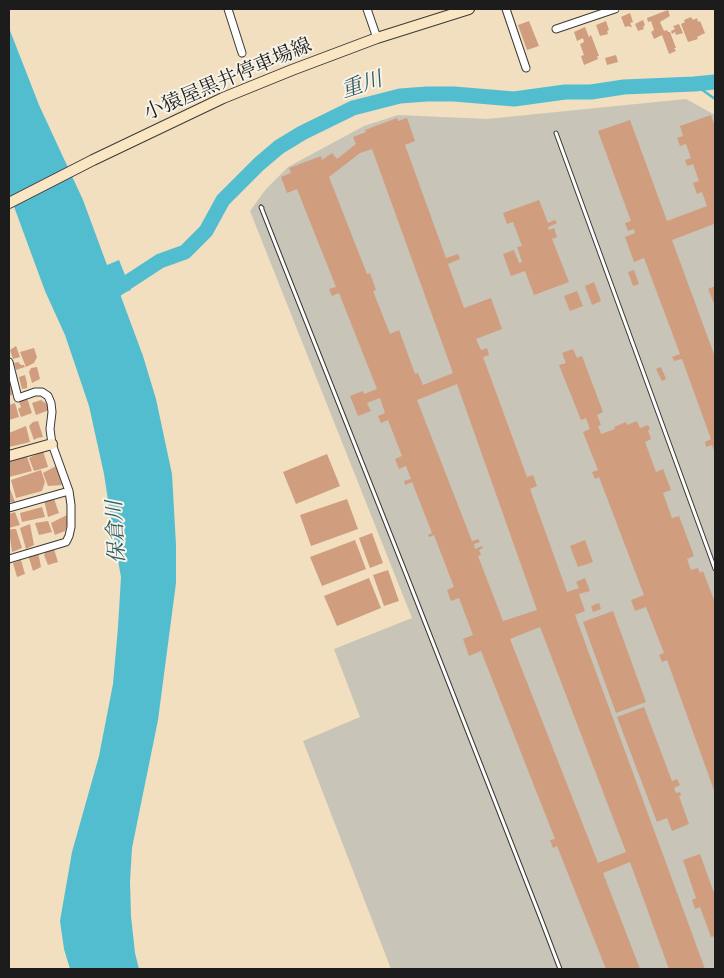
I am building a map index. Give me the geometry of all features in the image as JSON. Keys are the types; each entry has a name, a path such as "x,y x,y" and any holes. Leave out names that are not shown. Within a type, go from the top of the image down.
{"main road":[{"name":"小猿屋黒井停車場線","path":"9,203 93,160 223,98 377,38 469,9"},
{"path":"9,456 52,444"}],"street":[{"path":"228,9 242,53"},
{"path":"367,9 377,38"},
{"path":"506,9 526,68"},
{"path":"556,29 615,9"},
{"path":"9,362 18,398"},
{"path":"9,400 35,392 42,392 48,396 52,412 50,429 52,444 69,491 72,505 71,527 66,542 9,559"},
{"path":"9,508 69,491"}],"lane":[{"path":"556,133 715,569"},
{"path":"262,208 560,969"}],"shaded area":[{"path":"686,99 715,115 715,969 391,969 303,741 360,717 334,649 412,618 250,211 266,189 288,167 364,126 398,115 487,119"}],"water":[{"name":"保倉川","path":"9,28 39,105 83,200 107,265 119,260 131,290 120,294 143,356 156,399 172,474 176,583 158,720 132,848 130,881 131,916 135,953 139,969 70,969 64,949 60,921 72,852 99,756 113,684 121,577 104,474 89,406 65,335 45,291 9,193"}],"building":[{"path":"668,10 670,16 660,22 664,31 670,32 676,48 674,48 676,51 669,54 662,35 654,39 651,32 654,30 651,21 648,22 647,18"},
{"path":"630,13 633,22 630,23 632,27 625,27 621,17"},
{"path":"691,17 693,20 697,18 698,22 700,21 705,33 697,37 698,39 688,42 681,24 685,22 684,20"},
{"path":"643,20 644,29 638,31 635,24"},
{"path":"529,21 539,46 527,50 518,25"},
{"path":"606,21 609,30 607,31 608,34 600,36 596,25"},
{"path":"679,24 683,33 676,35 675,32 672,34 671,31 675,29 673,26"},
{"path":"585,27 589,37 591,35 599,56 597,56 598,59 584,65 581,56 584,55 580,44 584,42 583,38 577,41 574,32"},
{"path":"616,55 618,62 607,65 605,58"},
{"path":"711,115 715,127 715,227 714,224 672,240 715,357 715,453 712,445 706,447 705,442 711,439 682,359 674,361 672,357 680,354 644,258 634,262 625,237 635,233 634,229 628,231 625,223 631,221 598,131 630,120 667,221 707,206 702,192 697,194 693,183 699,181 693,164 687,166 685,160 691,158 686,144 680,146 677,138 683,136 680,126"},
{"path":"397,118 398,121 407,118 415,141 405,145 446,258 458,254 460,259 448,264 464,308 491,298 502,329 476,339 481,350 487,348 489,355 483,357 527,477 533,475 537,486 530,489 567,592 579,588 576,582 585,578 590,591 579,594 585,611 575,615 705,969 669,969 630,862 603,873 640,969 606,969 557,846 553,848 550,840 555,839 481,651 469,656 463,639 473,635 459,598 451,601 447,590 454,587 434,535 429,537 428,535 432,533 412,482 405,485 404,481 411,479 406,466 399,469 395,459 402,456 388,420 381,423 378,416 385,413 380,398 367,403 371,411 358,416 350,396 363,391 364,394 377,389 339,293 332,296 329,289 336,287 297,189 287,193 281,177 291,173 289,168 321,156 322,160 332,153 337,159 356,144 353,137 366,132 365,130","holes":["372,149 453,373 423,385 418,373 415,374 399,330 390,334 373,291 376,290 370,273 367,274 329,177 360,153","457,384 537,610 503,621 478,556 481,555 479,550 483,548 482,546 475,549 474,544 480,542 478,539 472,541 417,400","540,627 626,852 598,863 510,639"]},
{"path":"539,200 548,223 555,220 557,223 548,227 549,230 554,228 557,237 552,239 569,282 534,295 525,271 511,276 503,254 514,250 519,263 522,262 517,247 522,246 513,222 507,224 503,213"},
{"path":"634,270 639,284 633,286 628,272"},
{"path":"594,282 601,301 592,305 585,286"},
{"path":"715,286 715,306 708,289"},
{"path":"577,291 583,306 570,311 564,296"},
{"path":"16,346 20,357 13,359 10,350"},
{"path":"34,348 37,357 34,363 26,367 20,352"},
{"path":"573,349 577,358 582,356 603,412 597,415 601,425 598,426 601,434 615,429 614,427 626,422 627,425 637,421 640,428 648,425 651,439 645,442 656,472 663,469 671,490 663,493 672,518 679,516 694,556 687,559 691,570 698,568 700,573 703,571 715,600 715,793 667,660 662,662 659,655 664,653 646,607 635,611 631,600 644,595 599,477 595,479 592,472 598,470 583,432 590,429 586,418 581,420 559,365 566,363 562,353"},
{"path":"18,362 25,367 16,370 14,363"},
{"path":"37,367 40,379 32,383 29,372 31,368"},
{"path":"661,367 666,379 662,381 656,369"},
{"path":"25,375 27,388 22,389 19,377"},
{"path":"9,380 12,386 12,395 9,396"},
{"path":"27,398 32,413 21,417 18,409 21,407 18,400"},
{"path":"41,400 47,404 49,410 36,415 32,403"},
{"path":"15,403 19,417 9,420 9,405"},
{"path":"38,421 43,437 34,440 29,426 33,422"},
{"path":"26,426 30,442 9,447 9,433"},
{"path":"43,451 48,467 34,471 29,458"},
{"path":"327,454 340,486 296,504 283,472"},
{"path":"27,457 32,471 9,477 9,461"},
{"path":"56,466 62,485 48,486 43,473"},
{"path":"41,470 45,482 42,491 16,498 11,480"},
{"path":"9,486 15,502 9,502"},
{"path":"53,496 59,513 48,517 44,500"},
{"path":"347,499 358,529 311,546 300,515"},
{"path":"42,507 45,517 22,522 20,513"},
{"path":"15,512 20,525 9,528 9,514"},
{"path":"67,515 68,522 65,531 55,535 51,523"},
{"path":"48,521 52,532 39,535 35,523"},
{"path":"30,524 34,545 26,549 20,528"},
{"path":"16,529 22,548 12,552 9,530"},
{"path":"372,533 383,563 370,568 359,538"},
{"path":"355,540 366,569 322,586 310,557"},
{"path":"585,540 593,562 578,567 570,546"},
{"path":"54,549 58,562 48,565 44,555 47,550"},
{"path":"38,552 41,567 33,571 28,555"},
{"path":"21,560 25,574 17,577 13,563"},
{"path":"388,570 399,601 384,606 373,575"},
{"path":"369,578 381,608 337,626 324,596"},
{"path":"599,603 601,609 593,612 591,606"},
{"path":"613,611 646,702 616,713 583,622"},
{"path":"644,707 672,781 677,779 680,785 674,788 676,793 680,792 681,795 679,796 689,824 672,831 667,818 657,822 617,717"},
{"path":"700,854 715,896 715,936 711,937 700,907 695,909 692,900 696,898 683,860"}],"waterway":[{"name":"重川","path":"111,293 160,261 185,252 206,231 223,200 279,147 302,133 353,108 400,96 427,94 454,94 514,99 624,87 715,82"},
{"path":"694,84 715,99"}]}
